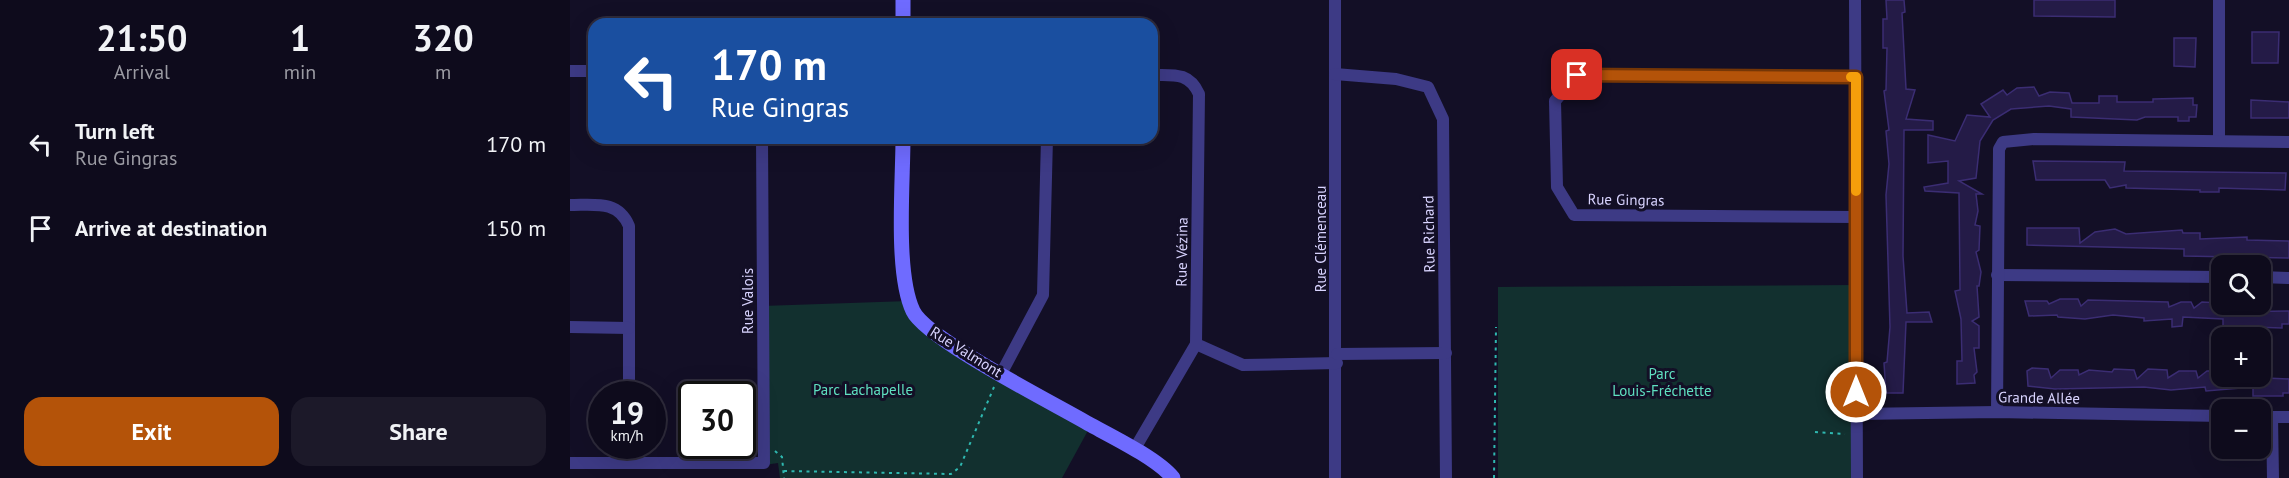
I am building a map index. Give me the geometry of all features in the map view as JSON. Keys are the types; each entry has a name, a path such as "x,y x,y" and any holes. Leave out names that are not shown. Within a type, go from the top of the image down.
{"street":[{"path":"903,0 903,18"},
{"name":"Rue Clémenceau","path":"1335,0 1335,478"},
{"path":"1855,0 1857,478"},
{"path":"2219,0 2219,141"},
{"path":"570,71 588,71"},
{"name":"Rue Richard","path":"1335,74 1396,79 1428,87 1443,119 1446,478"},
{"name":"Rue Vézina","path":"1134,450 1196,344 1199,94 1193,82 1183,75 1158,75"},
{"name":"Rue Gingras","path":"1856,77 1577,75 1556,101 1557,187 1574,215 1856,217"},
{"path":"1997,412 1999,149 2003,142 2034,139 2289,142"},
{"name":"Rue Valois","path":"629,462 764,463 762,144"},
{"name":"Rue Valmont","path":"903,144 903,264 911,307 921,324 1001,374 1134,450 1173,478"},
{"path":"1001,374 1043,295 1047,144"},
{"path":"570,205 609,205 625,216 629,226 629,381"},
{"path":"1997,275 2211,277"},
{"path":"2271,277 2289,278"},
{"path":"570,327 629,327"},
{"path":"1196,344 1243,365 1446,353"},
{"name":"Grande Allée","path":"1856,414 1997,412 2211,416"},
{"path":"2271,417 2289,417"},
{"path":"2271,459 2273,478"},
{"path":"570,463 629,462"}],"path":[{"path":"1494,478 1496,327"},
{"path":"784,471 951,474 960,467 983,407 1001,374"},
{"path":"1815,432 1857,435"},
{"path":"764,448 777,452 782,457 784,478"}],"green space":[{"name":"Parc Louis-Fréchette","path":"1856,285 1857,478 1498,478 1498,287"},
{"name":"Parc Lachapelle","path":"909,301 914,313 1091,425 1062,478 780,478 778,463 764,465 762,306"}],"building":[{"path":"1886,0 1904,0 1905,12 1902,13 1906,89 1915,90 1906,119 1933,121 1933,130 1904,130 1903,256 1907,313 1929,312 1932,322 1906,322 1903,393 1886,393 1884,363 1887,362 1890,327 1886,195 1889,164 1886,131 1889,130 1884,91 1886,90 1887,48 1883,48 1883,19 1887,19"},
{"path":"2034,0 2115,0 2115,17 2034,16"},
{"path":"2252,32 2279,32 2278,63 2252,63"},
{"path":"2174,38 2196,38 2195,67 2174,66"},
{"path":"2034,87 2039,96 2050,92 2069,93 2072,103 2099,103 2099,96 2117,96 2117,102 2153,102 2153,99 2193,98 2193,105 2197,105 2196,117 2189,117 2189,121 2178,121 2178,117 2145,117 2137,120 2071,117 2071,109 2049,106 2011,109 1993,120 1980,141 1976,178 1959,181 1982,194 1976,194 1978,211 1975,225 1980,226 1979,250 1976,252 1981,272 1979,286 1977,286 1979,317 1972,321 1979,326 1979,348 1974,348 1977,372 1974,375 1975,383 1957,384 1957,361 1962,361 1961,319 1955,291 1960,290 1959,193 1925,191 1924,187 1948,183 1948,161 1928,163 1928,135 1955,141 1967,115 1990,117 1981,104 2003,90 2007,95 2017,88"},
{"path":"2251,100 2289,102 2289,118 2251,118"},
{"path":"2033,161 2125,162 2124,171 2286,173 2285,190 2219,188 2219,192 2200,192 2200,190 2126,188 2126,185 2110,188 2105,180 2036,180"},
{"path":"2027,228 2079,228 2080,243 2095,232 2115,229 2126,234 2182,230 2183,233 2200,233 2200,239 2247,237 2247,240 2289,241 2289,258 2271,258 2271,255 2184,256 2184,249 2027,245"},
{"path":"2060,299 2078,299 2081,306 2088,300 2168,302 2169,307 2181,302 2191,302 2194,308 2202,302 2211,302 2211,315 2271,315 2271,311 2289,311 2289,324 2282,324 2282,328 2223,326 2223,319 2183,317 2182,326 2172,327 2172,319 2144,321 2144,318 2113,315 2085,319 2058,317 2057,315 2029,316 2025,301 2047,301 2049,304"},
{"path":"2032,368 2048,369 2051,378 2060,370 2078,370 2079,375 2089,370 2112,372 2114,369 2134,370 2137,379 2148,369 2167,370 2168,378 2179,371 2196,371 2198,378 2207,371 2211,371 2211,387 2253,387 2206,391 2205,387 2171,390 2144,387 2055,389 2028,386 2027,371"},
{"path":"2271,378 2289,379 2289,393 2283,393 2283,396 2253,396 2253,387 2271,387"}],"slow traffic":[{"path":"1851,77 1856,77 1856,191"}],"route":[{"path":"1577,75 1856,77 1856,392"}]}
